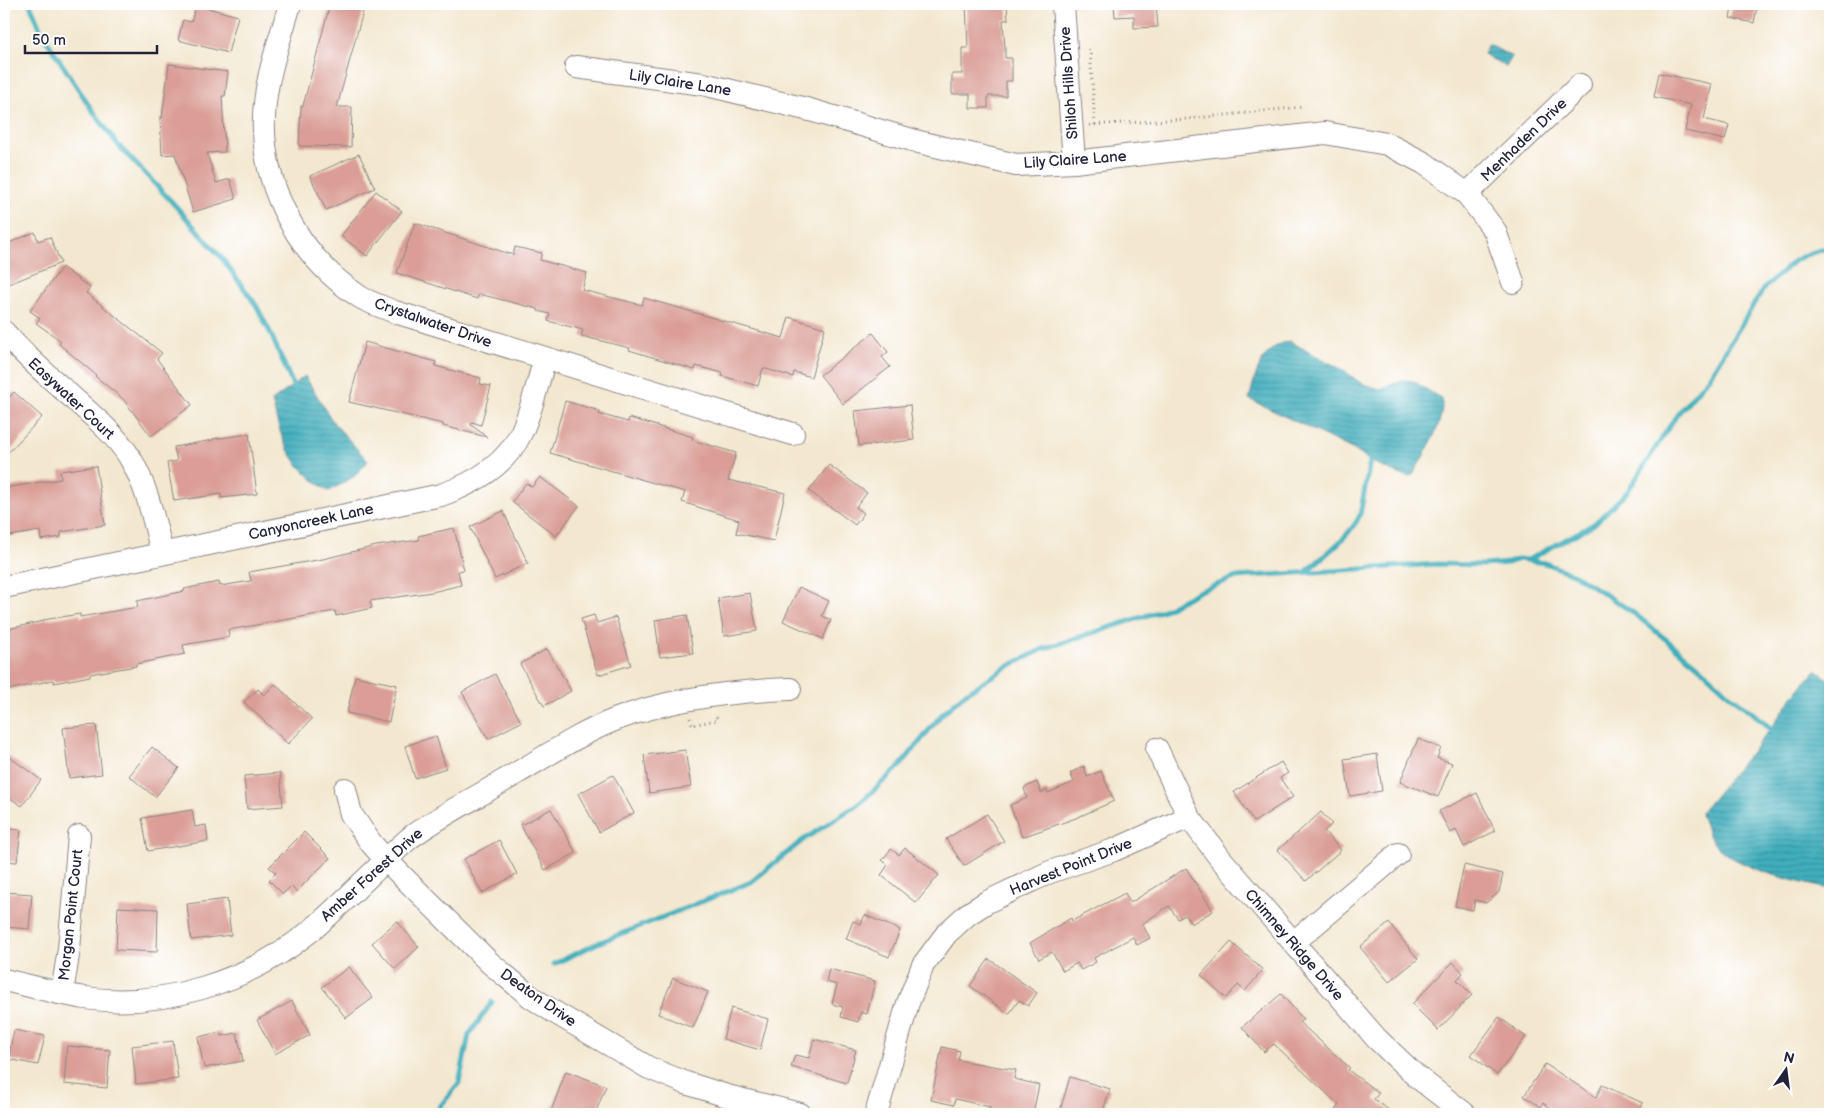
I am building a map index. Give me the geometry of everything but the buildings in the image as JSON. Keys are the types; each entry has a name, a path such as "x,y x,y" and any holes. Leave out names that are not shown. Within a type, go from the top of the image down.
{"street":[{"name":"Crystalwater Drive","path":"290,4 266,96 265,144 268,166 280,201 293,229 326,270 362,298 395,312 793,434"},
{"name":"Shiloh Hills Drive","path":"1063,4 1074,162"},
{"name":"Lily Claire Lane","path":"576,67 703,84 810,110 919,142 1016,165 1074,162 1324,133 1387,144 1424,163 1467,194 1495,231 1513,282"},
{"name":"Menhaden Drive","path":"1467,194 1580,86"},
{"name":"Easywater Court","path":"4,332 22,353 99,421 128,455 144,486 162,554"},
{"name":"Canyoncreek Lane","path":"4,587 440,495 458,489 479,479 508,453 520,434 545,359"},
{"name":"Amber Forest Drive","path":"4,980 87,998 124,1000 195,990 227,980 254,968 308,934 409,839 436,820 574,740 616,720 654,708 741,691 790,689"},
{"name":"Chimney Ridge Drive","path":"1157,749 1189,817 1220,858 1377,1039 1416,1076 1465,1114"},
{"name":"Deaton Drive","path":"345,789 351,814 371,843 386,860 490,963 531,997 650,1068 686,1083 727,1096 800,1114"},
{"name":"Harvest Point Drive","path":"876,1114 908,1003 923,965 947,933 968,914 987,902 1050,872 1114,850 1189,817"},
{"name":"Morgan Point Court","path":"62,993 79,836"},
{"path":"1294,942 1398,854"}],"path":[{"path":"1090,49 1094,125 1187,119 1302,106"}],"water":[{"path":"1488,44 1512,57 1506,67 1483,54"},
{"path":"1289,341 1343,370 1361,383 1380,389 1404,380 1413,381 1442,399 1442,409 1437,429 1413,475 1409,477 1387,469 1354,450 1249,399 1257,372 1265,356 1279,344"},
{"path":"305,376 333,422 368,461 355,476 328,491 305,472 289,452 280,430 272,401"},
{"path":"1816,670 1830,680 1830,889 1783,878 1748,866 1732,858 1719,849 1711,839 1701,814"}],"waterway":[{"path":"30,4 43,35 90,107 118,145 221,257 256,305 295,390"},
{"path":"1528,560 1594,524 1628,491 1676,416 1709,377 1764,288 1795,260 1830,247"},
{"path":"1306,572 1343,539 1360,515 1370,461 1368,456"},
{"path":"554,964 598,943 751,882 803,840 860,803 901,765 942,714 966,693 1005,668 1043,649 1164,610 1200,591 1237,577 1437,564 1483,565 1508,563 1519,559 1545,563 1575,575 1631,611 1701,668 1732,697 1764,722 1774,733"},
{"path":"434,1114 459,1083 469,1035 492,1002"}]}
